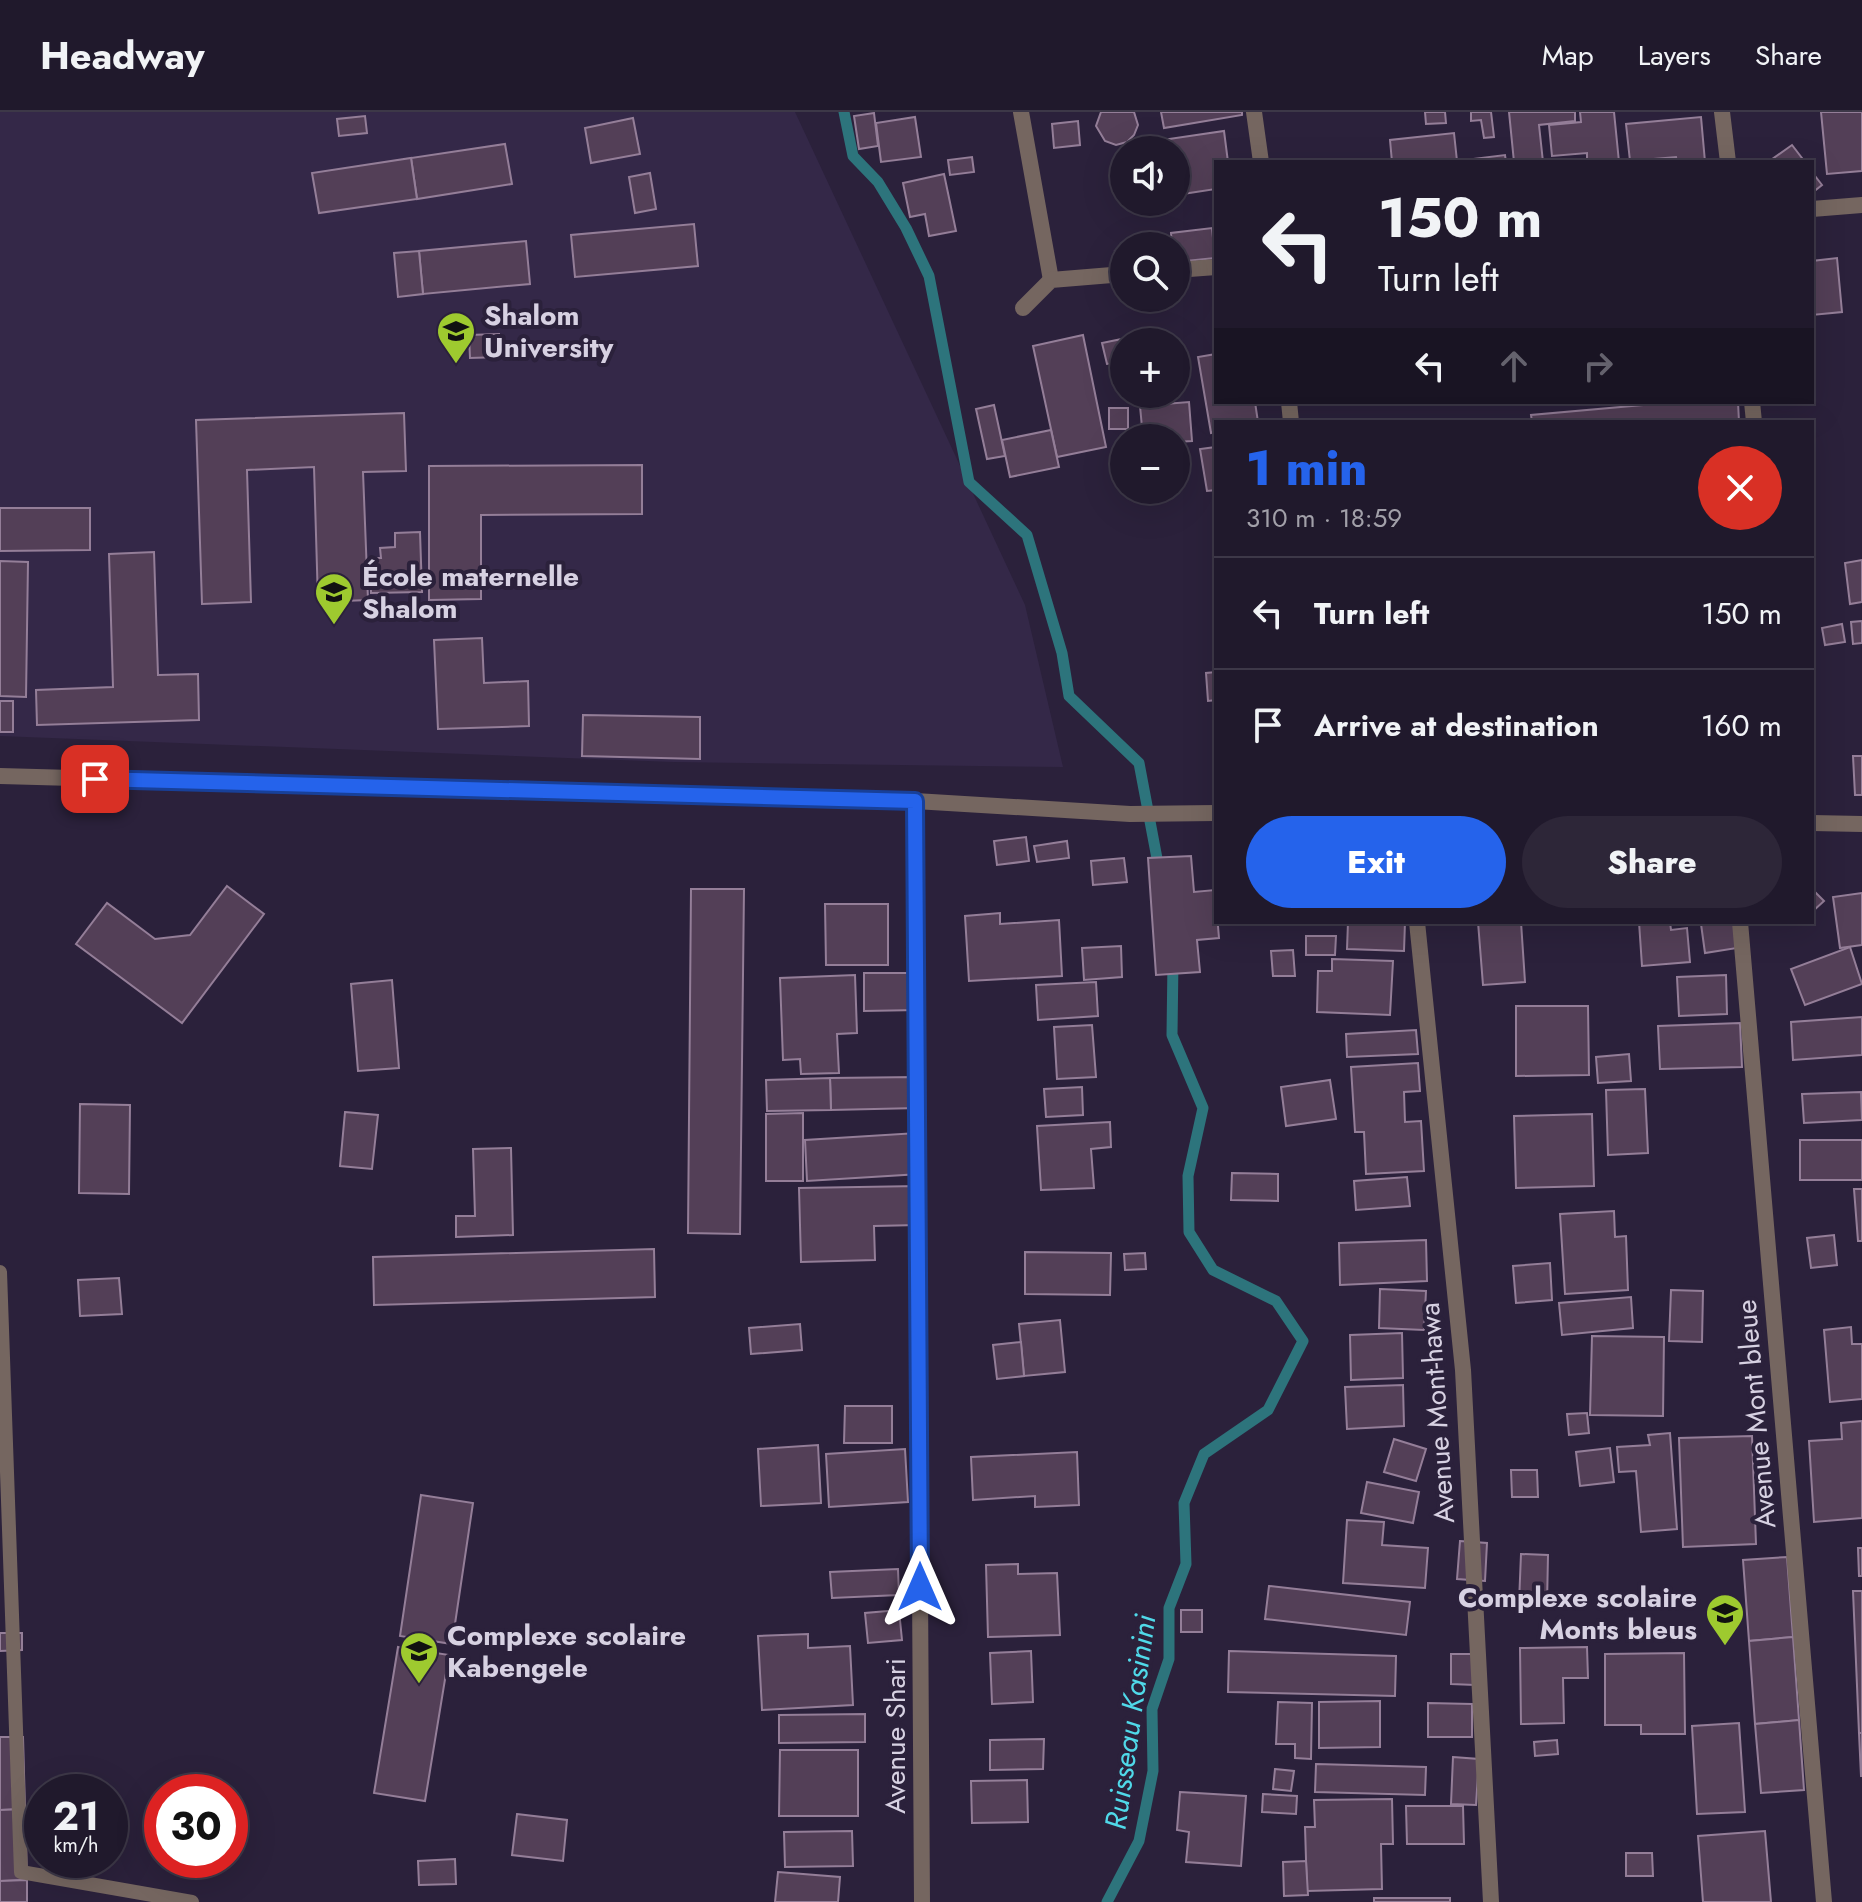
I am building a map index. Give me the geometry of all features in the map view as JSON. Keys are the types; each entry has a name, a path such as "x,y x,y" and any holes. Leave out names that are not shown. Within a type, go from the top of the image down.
{"street":[{"path":"1021,112 1051,280"},
{"path":"1254,112 1261,160"},
{"path":"1722,112 1728,160"},
{"path":"1814,209 1862,205"},
{"path":"1190,269 1214,267"},
{"path":"1023,308 1051,280 1110,275"},
{"path":"0,776 915,801 1130,814 1214,813"},
{"name":"Avenue Shari","path":"915,801 922,1902"},
{"path":"1814,823 1862,824"},
{"name":"Avenue Mont-hawa","path":"1417,924 1463,1370 1491,1902"},
{"name":"Avenue Mont bleue","path":"1740,924 1824,1902"}],"lane":[{"path":"0,1272 21,1872 192,1902"}],"shaded area":[{"name":"Shalom University","path":"0,112 795,112 1025,605 1063,767 673,762 0,736"}],"building":[{"path":"1101,112 1134,112 1138,125 1133,136 1110,136 1110,143 1105,141 1096,126"},
{"path":"1161,112 1242,112 1242,115 1164,128"},
{"path":"1425,112 1445,112 1446,123 1426,124"},
{"path":"1471,112 1491,112 1494,137 1484,138 1481,120 1471,121"},
{"path":"1509,112 1575,112 1575,121 1539,125 1543,160 1514,160"},
{"path":"1580,112 1614,112 1619,160 1587,160 1587,153 1552,156 1549,125 1581,122"},
{"path":"1821,112 1862,112 1862,171 1827,174"},
{"path":"874,113 878,146 859,149 854,116"},
{"path":"365,116 367,133 339,136 337,119"},
{"path":"915,117 921,157 881,162 876,123"},
{"path":"1701,117 1705,160 1677,160 1676,157 1630,160 1626,124"},
{"path":"633,118 640,154 591,163 585,128"},
{"path":"1078,121 1080,145 1054,148 1052,124"},
{"path":"1224,131 1228,160 1214,160 1214,189 1190,193 1190,136"},
{"path":"1454,133 1457,160 1392,160 1390,140"},
{"path":"505,144 512,184 417,199 411,158"},
{"path":"1792,145 1803,160 1771,160"},
{"path":"1505,155 1506,160 1465,160"},
{"path":"972,157 974,172 950,175 948,160"},
{"path":"411,158 417,199 319,213 312,173"},
{"path":"650,173 656,209 635,213 629,177"},
{"path":"944,174 956,231 929,236 925,214 910,217 903,183"},
{"path":"1814,175 1822,185 1814,191"},
{"path":"694,224 698,266 575,277 571,235"},
{"path":"1212,228 1214,258 1190,261 1190,232 1179,232"},
{"path":"526,241 530,284 423,294 419,251"},
{"path":"419,251 423,294 398,297 394,253"},
{"path":"1837,258 1842,312 1814,315 1814,261"},
{"path":"499,334 500,357 470,358 469,335"},
{"path":"1083,335 1106,447 1057,457 1033,346"},
{"path":"1110,341 1110,364 1107,364 1102,343"},
{"path":"1214,354 1214,404 1255,404 1258,420 1214,420 1214,432 1211,433 1198,357"},
{"path":"1655,404 1738,404 1739,420 1532,420 1531,415"},
{"path":"994,405 1005,456 987,459 976,409"},
{"path":"1109,408 1128,408 1128,424 1110,424 1109,429"},
{"path":"1140,408 1189,408 1192,441 1190,424 1142,424"},
{"path":"404,413 406,471 363,472 368,600 318,602 314,467 247,470 251,602 202,604 196,420"},
{"path":"1051,430 1059,467 1010,477 1002,440"},
{"path":"1214,447 1214,490 1207,491 1200,449"},
{"path":"642,465 642,514 481,515 481,599 429,600 429,466"},
{"path":"0,508 90,508 90,550 0,551"},
{"path":"420,532 422,592 371,593 370,558 381,558 380,548 395,547 395,533"},
{"path":"154,552 158,675 198,674 199,720 37,725 36,690 113,687 109,554"},
{"path":"1862,560 1862,602 1850,604 1845,563"},
{"path":"0,561 28,562 26,697 0,696"},
{"path":"1862,621 1862,643 1853,644 1851,622"},
{"path":"1842,624 1845,642 1825,645 1822,628"},
{"path":"482,638 484,683 528,681 529,726 438,729 434,640"},
{"path":"1214,672 1214,700 1208,701 1206,673"},
{"path":"0,701 13,701 13,732 0,732"},
{"path":"583,715 700,717 700,759 582,756"},
{"path":"1853,756 1862,756 1862,795 1855,795"},
{"path":"1026,837 1029,861 997,865 994,841"},
{"path":"1067,841 1069,858 1037,862 1034,846"},
{"path":"1191,856 1194,892 1214,890 1214,924 1218,924 1219,938 1197,940 1200,972 1156,975 1148,858"},
{"path":"1124,858 1127,882 1093,885 1091,861"},
{"path":"227,886 264,914 182,1023 76,944 107,903 155,939 190,935"},
{"path":"691,889 744,889 740,1234 688,1233"},
{"path":"1814,891 1824,901 1814,910"},
{"path":"1862,893 1862,945 1840,948 1833,897"},
{"path":"825,904 888,904 888,965 826,965"},
{"path":"1000,913 1000,924 1059,920 1062,976 969,981 965,916"},
{"path":"1348,924 1405,924 1404,951 1347,949"},
{"path":"1478,924 1521,924 1525,982 1483,985"},
{"path":"1639,924 1670,924 1671,930 1687,928 1690,962 1642,966"},
{"path":"1701,924 1734,924 1737,948 1705,953"},
{"path":"1306,936 1336,936 1335,955 1306,955"},
{"path":"1121,946 1122,977 1084,980 1082,948"},
{"path":"1850,947 1862,984 1805,1005 1791,969"},
{"path":"1293,950 1295,976 1273,976 1271,951"},
{"path":"1332,959 1393,961 1390,1015 1317,1012 1318,971 1332,971"},
{"path":"864,973 918,973 918,1010 864,1011"},
{"path":"855,975 857,1033 837,1034 839,1073 801,1074 800,1059 783,1060 780,978"},
{"path":"1726,975 1727,1014 1679,1016 1677,977"},
{"path":"392,980 399,1068 358,1071 351,984"},
{"path":"1096,982 1098,1016 1038,1020 1036,985"},
{"path":"1516,1006 1588,1006 1589,1075 1516,1076"},
{"path":"1862,1017 1862,1055 1793,1060 1791,1022"},
{"path":"1740,1023 1742,1067 1660,1069 1658,1026"},
{"path":"1092,1025 1096,1077 1057,1079 1054,1027"},
{"path":"1416,1030 1418,1054 1347,1057 1346,1034"},
{"path":"1629,1054 1631,1081 1598,1083 1596,1057"},
{"path":"1418,1063 1420,1091 1404,1092 1405,1122 1421,1121 1424,1171 1366,1174 1364,1132 1355,1132 1351,1067"},
{"path":"917,1077 918,1108 831,1110 830,1078"},
{"path":"830,1078 831,1110 767,1111 766,1080"},
{"path":"1330,1080 1336,1119 1286,1126 1281,1087"},
{"path":"1082,1087 1083,1115 1046,1117 1044,1089"},
{"path":"1645,1089 1648,1153 1608,1155 1606,1090"},
{"path":"1861,1092 1862,1120 1804,1123 1802,1094"},
{"path":"80,1104 130,1105 129,1194 79,1193"},
{"path":"345,1112 378,1115 372,1169 340,1166"},
{"path":"803,1113 803,1181 766,1181 766,1114"},
{"path":"1592,1114 1594,1186 1516,1188 1514,1116"},
{"path":"1110,1122 1111,1147 1091,1149 1094,1188 1041,1190 1037,1126"},
{"path":"917,1133 920,1174 807,1181 805,1140"},
{"path":"1800,1140 1862,1140 1862,1180 1800,1180"},
{"path":"511,1148 513,1235 456,1237 456,1216 475,1216 473,1149"},
{"path":"1232,1173 1278,1174 1278,1201 1231,1200"},
{"path":"1407,1177 1410,1206 1356,1210 1354,1181"},
{"path":"918,1186 918,1225 874,1226 875,1260 801,1262 799,1188"},
{"path":"1854,1189 1862,1189 1862,1241 1858,1241"},
{"path":"1614,1211 1615,1237 1626,1236 1628,1290 1565,1294 1560,1214"},
{"path":"1834,1235 1837,1265 1811,1268 1807,1238"},
{"path":"1426,1240 1427,1281 1340,1285 1339,1243"},
{"path":"654,1249 655,1297 374,1305 373,1257"},
{"path":"1025,1252 1111,1253 1110,1295 1025,1294"},
{"path":"1145,1253 1146,1269 1125,1270 1124,1254"},
{"path":"1550,1263 1552,1300 1516,1303 1513,1266"},
{"path":"119,1278 122,1314 80,1316 78,1280"},
{"path":"1380,1289 1426,1291 1424,1330 1379,1328"},
{"path":"1671,1290 1703,1291 1702,1342 1669,1341"},
{"path":"1631,1297 1633,1328 1562,1335 1559,1303"},
{"path":"1060,1320 1065,1372 1024,1376 1019,1324"},
{"path":"800,1324 802,1350 751,1354 749,1328"},
{"path":"1851,1327 1852,1344 1862,1344 1862,1399 1830,1402 1824,1330"},
{"path":"1402,1333 1403,1378 1351,1380 1350,1335"},
{"path":"1592,1336 1664,1337 1663,1416 1590,1415"},
{"path":"1021,1342 1024,1376 997,1379 993,1345"},
{"path":"1403,1385 1404,1426 1347,1429 1345,1387"},
{"path":"845,1406 892,1406 892,1443 844,1443"},
{"path":"1587,1413 1589,1433 1569,1435 1567,1414"},
{"path":"1862,1421 1862,1518 1814,1522 1809,1441 1842,1439 1841,1423"},
{"path":"1670,1433 1677,1529 1641,1532 1636,1471 1619,1472 1617,1447 1650,1445 1648,1435"},
{"path":"1752,1436 1756,1544 1683,1547 1679,1438"},
{"path":"1394,1439 1426,1449 1416,1481 1384,1472"},
{"path":"818,1445 821,1503 761,1506 758,1449"},
{"path":"1610,1448 1614,1482 1580,1486 1576,1452"},
{"path":"905,1449 908,1502 829,1507 826,1454"},
{"path":"1077,1452 1079,1505 1035,1507 1035,1496 973,1500 971,1457"},
{"path":"1511,1470 1537,1470 1538,1497 1512,1497"},
{"path":"1367,1482 1419,1492 1413,1523 1361,1513"},
{"path":"421,1495 473,1503 452,1644 400,1636"},
{"path":"1347,1520 1384,1522 1382,1545 1428,1548 1425,1588 1343,1583"},
{"path":"1460,1541 1487,1543 1485,1581 1457,1579"},
{"path":"1858,1548 1862,1548 1862,1576 1859,1576"},
{"path":"1521,1554 1548,1555 1547,1604 1519,1603"},
{"path":"1787,1557 1793,1637 1749,1641 1743,1560"},
{"path":"1018,1564 1018,1574 1057,1573 1060,1635 988,1637 986,1565"},
{"path":"898,1569 899,1595 832,1598 830,1572"},
{"path":"1269,1586 1410,1602 1406,1635 1265,1619"},
{"path":"1853,1591 1862,1591 1862,1733 1859,1733"},
{"path":"899,1610 902,1640 868,1643 865,1613"},
{"path":"1181,1610 1202,1610 1202,1632 1181,1632"},
{"path":"0,1633 22,1633 22,1650 0,1651"},
{"path":"808,1634 808,1648 850,1646 853,1705 762,1710 758,1636"},
{"path":"1793,1637 1799,1720 1755,1724 1749,1641"},
{"path":"398,1647 449,1655 425,1801 374,1793"},
{"path":"1587,1647 1588,1678 1563,1678 1564,1723 1521,1724 1520,1648"},
{"path":"1031,1651 1033,1702 992,1704 990,1653"},
{"path":"1229,1651 1396,1656 1395,1696 1228,1692"},
{"path":"1684,1653 1685,1734 1641,1734 1641,1725 1605,1725 1605,1654"},
{"path":"1451,1654 1475,1654 1475,1685 1451,1684"},
{"path":"1380,1701 1380,1747 1319,1748 1319,1702"},
{"path":"1278,1702 1312,1703 1311,1759 1295,1758 1295,1744 1276,1744"},
{"path":"1428,1703 1472,1704 1472,1737 1428,1737"},
{"path":"865,1714 865,1742 779,1743 779,1715"},
{"path":"1799,1720 1804,1790 1761,1793 1755,1724"},
{"path":"1739,1723 1745,1812 1697,1814 1692,1726"},
{"path":"1859,1733 1862,1733 1862,1776 1861,1776"},
{"path":"0,1737 23,1737 24,1809 0,1810"},
{"path":"1044,1739 1043,1769 990,1770 990,1740"},
{"path":"1557,1740 1558,1754 1535,1756 1534,1742"},
{"path":"780,1750 858,1750 858,1816 779,1816"},
{"path":"1453,1757 1479,1759 1476,1805 1451,1804"},
{"path":"1316,1764 1426,1767 1425,1795 1315,1792"},
{"path":"1275,1769 1294,1771 1291,1791 1273,1789"},
{"path":"1027,1780 1028,1822 972,1823 971,1781"},
{"path":"1180,1792 1246,1796 1241,1866 1186,1862 1189,1832 1177,1830"},
{"path":"1263,1794 1297,1796 1296,1814 1262,1812"},
{"path":"1392,1799 1393,1844 1381,1844 1382,1889 1307,1891 1305,1827 1315,1827 1314,1800"},
{"path":"1406,1806 1463,1806 1464,1844 1407,1844"},
{"path":"24,1809 24,1878 27,1880 0,1881 0,1810"},
{"path":"517,1814 567,1820 563,1861 512,1855"},
{"path":"852,1831 853,1866 785,1867 784,1832"},
{"path":"1765,1831 1771,1902 1703,1902 1698,1836"},
{"path":"1626,1853 1652,1853 1653,1876 1626,1876"},
{"path":"455,1859 456,1884 419,1885 418,1861"},
{"path":"1306,1861 1308,1895 1284,1896 1283,1862"},
{"path":"778,1872 840,1877 838,1902 775,1902"},
{"path":"27,1880 27,1902 0,1902 0,1881"},
{"path":"1374,1898 1450,1898 1450,1902 1374,1902"}],"waterway":[{"name":"Ruisseau Kasinini","path":"844,112 853,156 878,182 906,228 929,276 969,482 1027,535 1062,653 1069,696 1139,763 1159,869"},
{"name":"Ruisseau Kasinini","path":"1107,1902 1139,1841 1153,1771 1152,1709 1169,1659 1169,1608 1186,1564 1184,1503 1204,1454 1268,1410 1303,1341 1276,1301 1213,1270 1189,1232 1188,1176 1203,1108 1172,1035 1173,961"}],"place":[{"name":"Shalom University","path":"456,365"},
{"name":"École maternelle Shalom","path":"334,626"},
{"name":"Complexe scolaire Monts bleus","path":"1725,1647"},
{"name":"Complexe scolaire Kabengele","path":"419,1685"}],"route":[{"path":"95,779 915,801 920,1587"}]}
